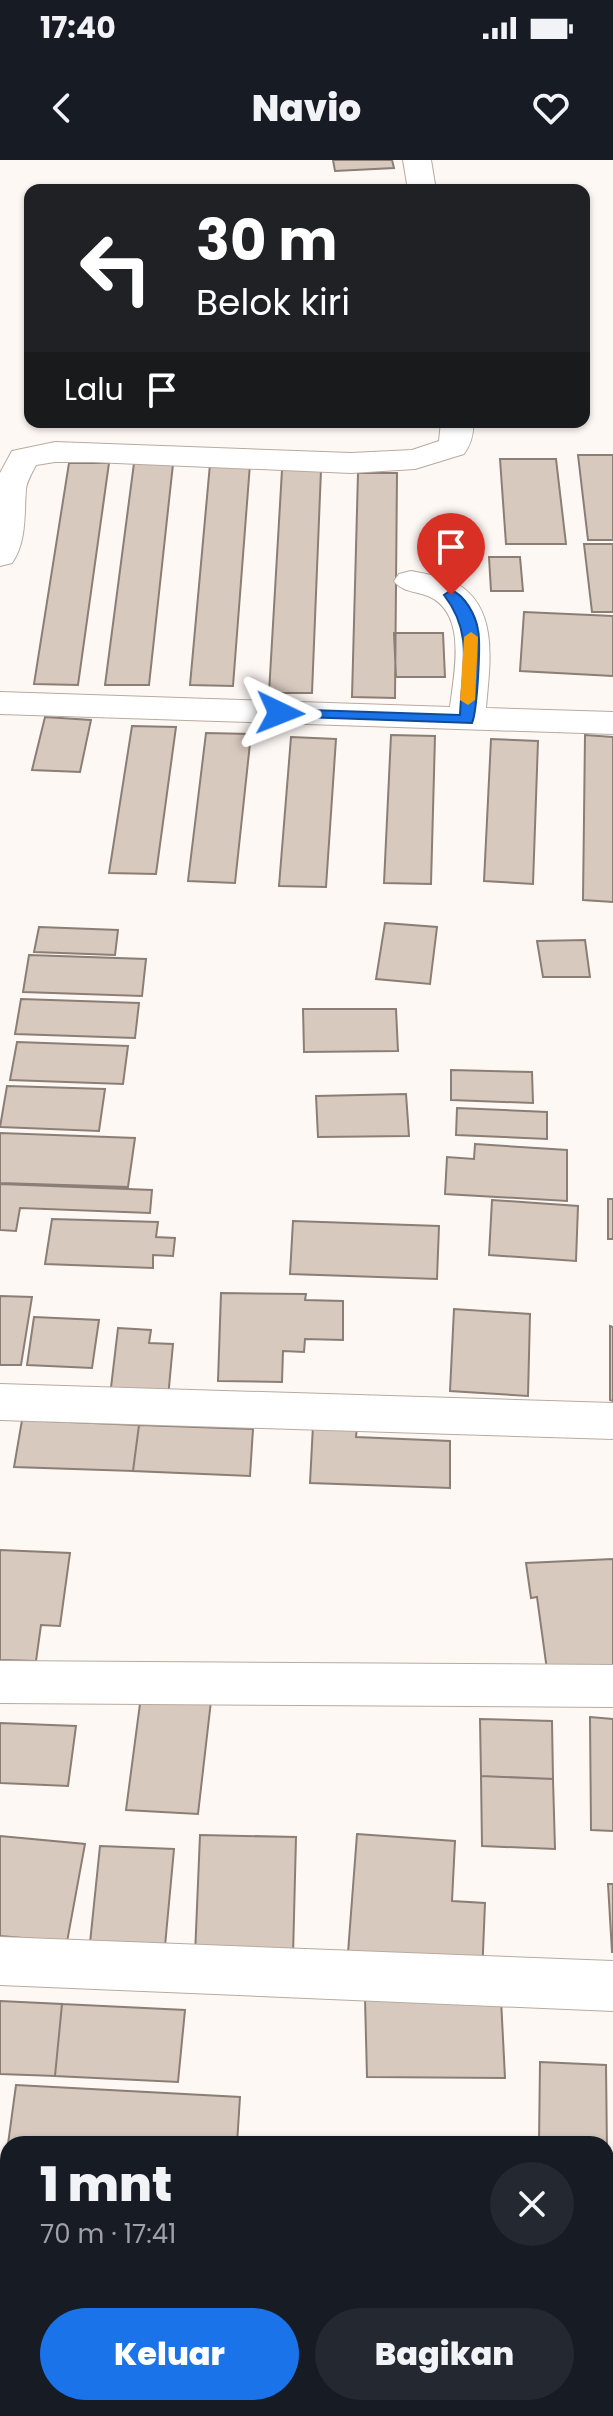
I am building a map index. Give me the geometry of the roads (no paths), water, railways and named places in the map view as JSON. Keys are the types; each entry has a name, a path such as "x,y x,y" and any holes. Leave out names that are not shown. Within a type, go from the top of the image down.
{"street":[{"path":"417,160 421,184"},
{"path":"1,549 11,511 10,486 23,458 55,452 93,452 351,463 415,459 453,447 458,428"},
{"path":"411,581 451,595 463,609 471,631 467,720"},
{"path":"0,703 613,723"},
{"path":"0,1402 613,1421"},
{"path":"0,1682 613,1686"},
{"path":"0,1961 613,1986"}]}
